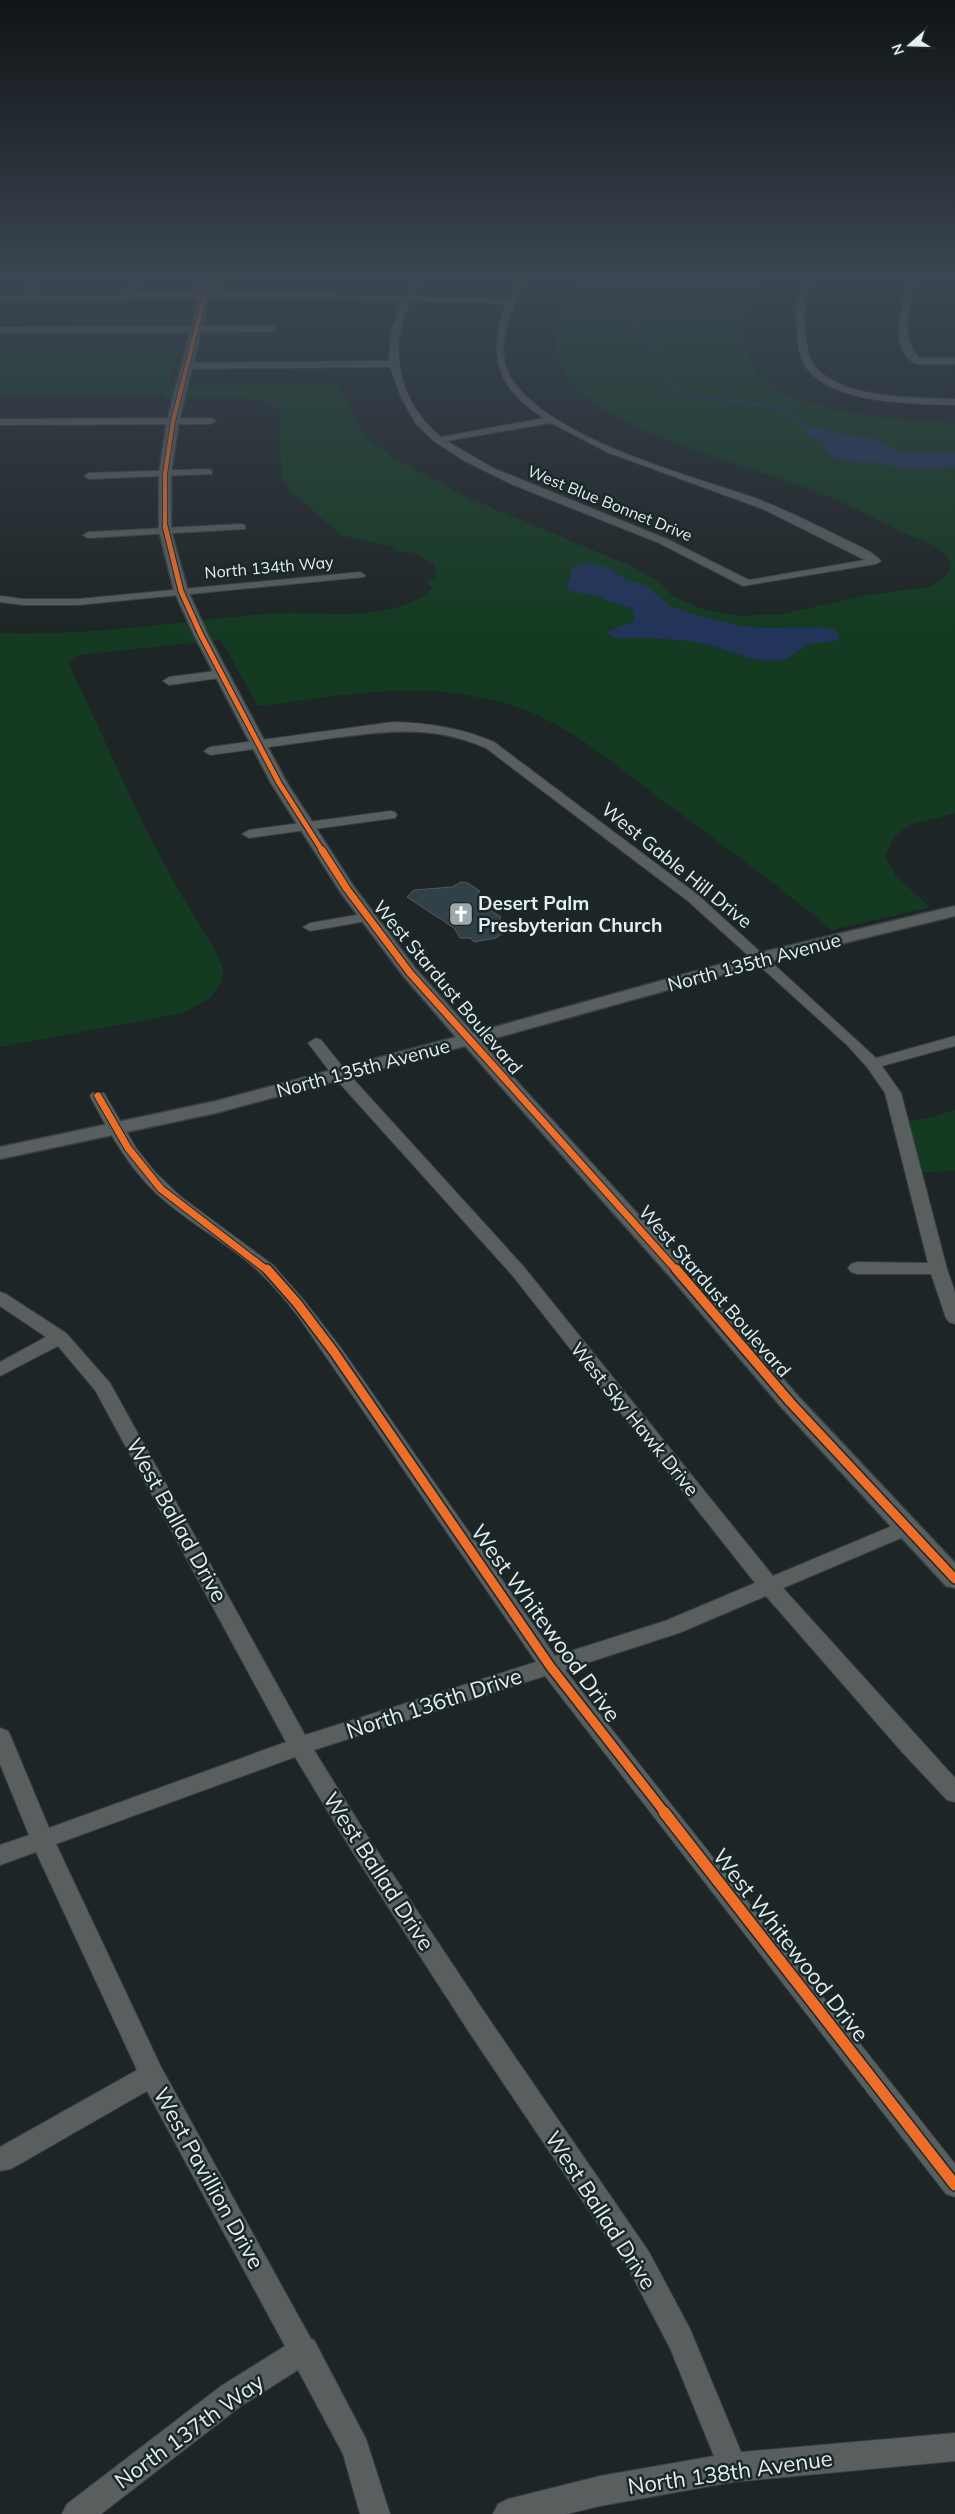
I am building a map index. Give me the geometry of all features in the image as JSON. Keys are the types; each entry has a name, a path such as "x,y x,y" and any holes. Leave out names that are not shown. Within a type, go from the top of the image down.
{"street":[{"name":"West Stardust Boulevard","path":"180,394 173,421 165,474 165,531 181,591 200,635 223,674 258,744 304,826 410,973 680,1274 790,1402 955,1579"},
{"name":"West Blue Bonnet Drive","path":"404,394 415,415 426,430 438,440 497,473 673,544 712,563 747,584 876,561 790,517 620,453 551,420"},
{"path":"519,394 551,420"},
{"path":"870,394 889,398 955,402"},
{"path":"438,440 551,420"},
{"path":"0,422 211,421"},
{"path":"89,476 208,472"},
{"path":"88,536 241,527"},
{"name":"North 134th Way","path":"0,599 52,603 360,575"},
{"path":"169,681 223,674"},
{"name":"West Gable Hill Drive","path":"258,744 393,726 419,726 468,735 490,745 693,898 852,1042 873,1064 893,1093 938,1269 955,1318"},
{"path":"210,751 258,744"},
{"path":"249,834 390,815"},
{"name":"North 135th Avenue","path":"0,1153 116,1130 340,1074 762,960 955,911"},
{"name":"West Stardust Boulevard","path":"310,927 368,917"},
{"path":"873,1064 955,1041"},
{"name":"West Sky Hawk Drive","path":"316,1043 340,1074 518,1271 769,1586 910,1746 955,1793"},
{"name":"West Whitewood Drive","path":"98,1096 116,1130 150,1177 186,1209 255,1260 298,1303 334,1352 550,1666 955,2185"},
{"path":"857,1268 938,1269"},
{"name":"West Ballad Drive","path":"0,1298 60,1337 103,1387 300,1746 358,1841 469,2011 639,2261 680,2339 733,2467"},
{"path":"0,1370 60,1337"},
{"name":"North 136th Drive","path":"44,1841 300,1746 672,1626 906,1528"},
{"name":"West Pavillion Drive","path":"0,1737 44,1841 152,2075 304,2350 356,2450 375,2514"},
{"path":"0,1855 44,1841"},
{"path":"2,2160 152,2075"},
{"name":"North 137th Way","path":"77,2514 231,2396 304,2350"},
{"name":"North 138th Avenue","path":"508,2514 600,2490 733,2467 955,2446"}],"green space":[{"path":"0,394 139,394 0,396"},
{"path":"166,394 342,394 358,426 372,442 392,457 466,497 629,565 658,581 673,596 699,608 738,616 783,614 862,596 928,587 945,578 952,566 949,559 939,548 853,508 822,494 650,433 616,417 583,394 787,394 817,405 846,412 906,420 955,423 955,813 910,825 895,836 885,856 896,876 930,907 832,930 597,751 551,721 513,706 467,695 443,692 397,691 350,694 258,706 221,640 78,655 68,662 145,828 180,893 215,950 223,969 222,982 210,998 183,1013 0,1047 0,633 33,634 99,631 265,614 347,614 374,612 397,607 421,597 433,588 424,582 437,579 434,565 416,553 393,551 398,548 341,535 289,490 281,477 280,412 269,402 237,397 165,399"},
{"path":"955,1110 955,1171 923,1172 908,1120 924,1119"}],"water":[{"path":"813,427 844,435 875,438 890,448 905,452 948,452 955,454 955,467 903,469 881,463 855,463 833,457 826,453 821,440 809,437 804,433 806,428"},
{"path":"587,563 607,567 625,579 647,586 668,605 702,617 742,626 764,628 821,627 835,630 840,638 829,642 810,644 785,659 770,661 743,656 694,642 614,638 606,632 632,622 635,617 632,608 610,602 599,596 570,591 566,587 571,578 571,568"}],"building":[{"name":"Desert Palm Presbyterian Church","path":"461,882 468,883 480,891 476,896 489,900 482,905 501,917 497,924 507,930 496,938 474,942 470,938 460,938 454,928 407,897 414,890 452,887"}],"waterway":[{"path":"685,394 777,407 809,428"}],"cycle path":[{"path":"180,394 173,421 165,474 165,531 181,591 201,635 279,783 347,889 410,973 553,1135 680,1274 790,1402 955,1579"},
{"path":"98,1096 128,1148 142,1168 161,1189 255,1259 277,1280 307,1315 550,1666 955,2185"}],"place":[{"name":"Desert Palm Presbyterian Church","path":"461,914"}]}
